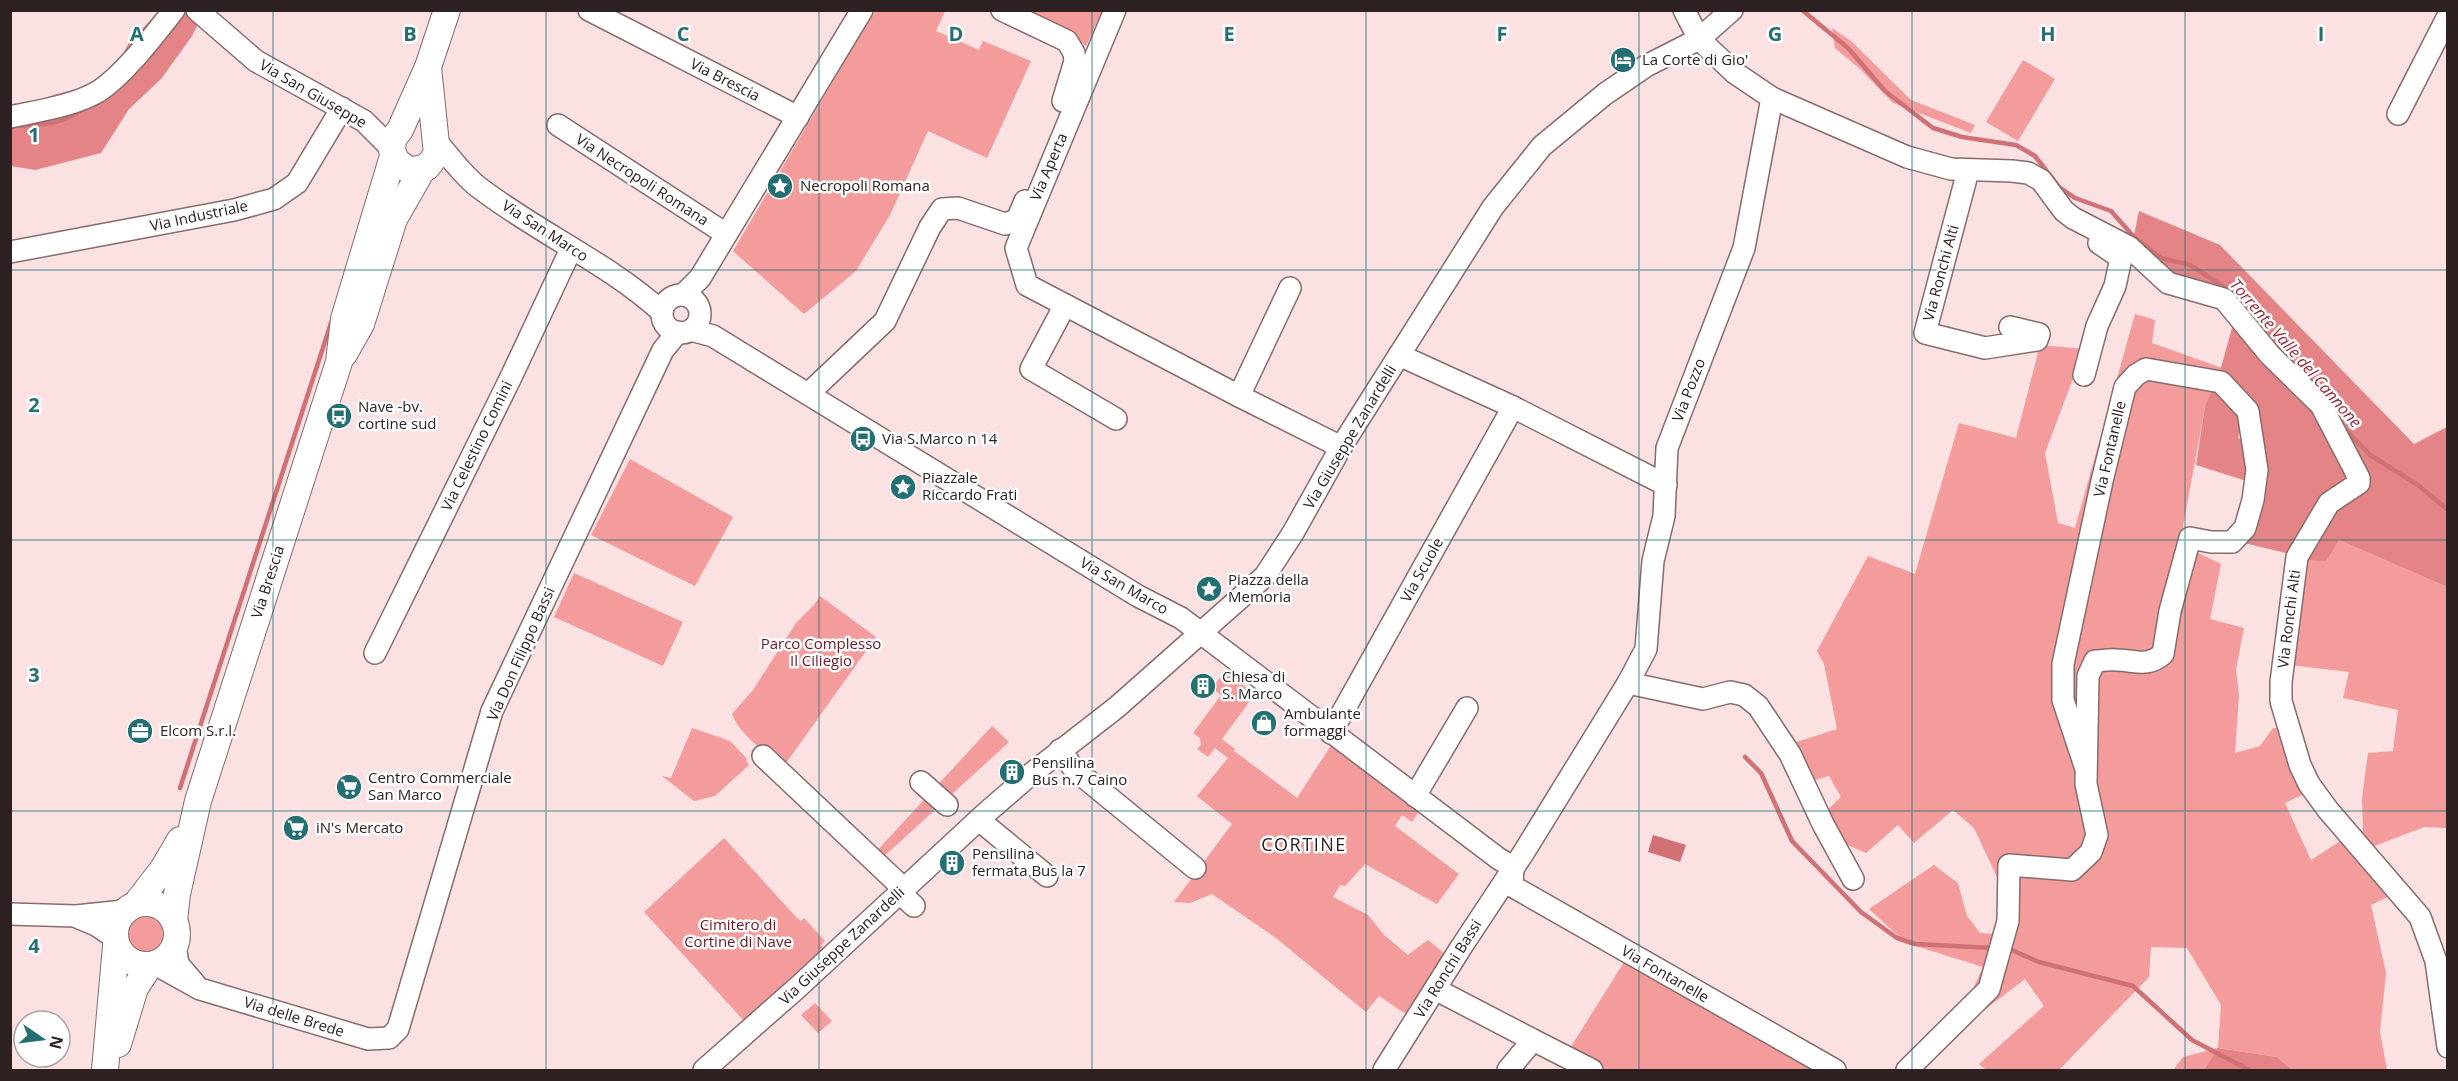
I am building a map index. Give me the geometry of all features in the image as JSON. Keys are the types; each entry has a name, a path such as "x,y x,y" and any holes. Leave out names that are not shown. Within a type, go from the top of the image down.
{"main road":[{"name":"Via Brescia","path":"107,1071 135,988 152,965 167,957 175,933 177,894 198,801 339,362 344,319 391,140 428,67 447,10"},
{"name":"Via Brescia","path":"339,362 362,324 394,219 423,169 435,159 436,139 428,67"},
{"path":"423,169 405,169 391,140 411,125 422,125 436,139"},
{"name":"Via Brescia","path":"107,1071 118,919 130,908 175,850 198,801"},
{"path":"130,908 151,903 158,905 165,909 175,933"},
{"path":"115,941 126,959 141,966 152,965"}],"street":[{"path":"10,117 57,107 99,91 134,60 174,10"},
{"name":"Via Brescia","path":"589,10 798,117"},
{"name":"Via Aperta","path":"809,393 885,321 930,227 942,209 957,208 1005,224 1017,220 1049,140 1075,61 1074,53 1067,41 1002,10"},
{"name":"Via Aperta","path":"1115,10 1016,248 1027,285 1341,447"},
{"name":"Via Ronchi Alti","path":"1684,10 1699,39 1735,73 1772,98 1907,157 1951,169 2028,173 2041,180 2064,211 2129,247 2168,283 2224,299 2270,355 2321,405 2359,478 2357,485 2329,502 2297,557 2281,682 2281,701 2308,784 2420,917 2436,961 2448,1047"},
{"name":"Via Giuseppe Zanardelli","path":"704,1071 905,896 979,820 1060,750 1117,707 1265,576 1341,447 1493,207 1542,146 1605,94 1646,66 1699,39 1732,10"},
{"name":"Via San Giuseppe","path":"200,13 256,61 342,108 391,140"},
{"name":"Via Necropoli Romana","path":"681,315 699,278 798,117 852,15"},
{"path":"2398,114 2448,16"},
{"name":"Via Pozzo","path":"1513,867 1628,683 1646,649 1653,561 1664,516 1667,448 1744,248 1772,98"},
{"name":"Via Industriale","path":"10,252 234,210 274,199 297,183 342,108"},
{"name":"Via Necropoli Romana","path":"558,125 726,234"},
{"name":"Via San Marco","path":"436,139 455,165 477,186 571,249 1137,596 1180,618 1499,859 1513,867"},
{"path":"423,169 455,165"},
{"name":"Via Ronchi Alti","path":"1968,171 1925,333 1985,348 2037,340 2039,334 2010,327"},
{"path":"2073,218 2078,228 2121,258 2115,286 2097,326 2084,375"},
{"name":"Via Celestino Comini","path":"378,647 511,377 571,249"},
{"path":"1239,396 1290,288"},
{"path":"1065,305 1031,369 1116,419"},
{"name":"Via Don Filippo Bassi","path":"389,1038 398,1029 492,711 681,315"},
{"path":"1399,355 1513,407 1666,485"},
{"name":"Via Fontanelle","path":"1907,1071 1989,988 2008,921 2009,865 2072,870 2091,852 2097,835 2086,784 2088,676 2096,661 2115,660 2143,664 2156,661 2163,654 2170,611 2190,538 2211,542 2232,542 2245,528 2253,500 2257,470 2248,411 2221,382 2146,369 2136,375 2125,387 2102,481 2063,664 2063,700 2086,769"},
{"name":"Via Scuole","path":"1331,733 1513,407"},
{"path":"1628,683 1703,699 1730,692 1744,695 1758,706 1790,754 1823,824 1854,879"},
{"path":"1415,796 1467,708"},
{"path":"1060,750 1074,769 1195,868"},
{"path":"763,756 905,896"},
{"path":"921,782 947,805"},
{"path":"979,820 1047,876"},
{"name":"Via Ronchi Bassi","path":"1384,1071 1513,867"},
{"name":"Via Fontanelle","path":"1513,867 1512,886 1835,1071"},
{"path":"10,914 76,916 130,908"},
{"path":"76,916 96,925 115,941"},
{"path":"175,933 178,964 200,989"},
{"name":"Via delle Brede","path":"152,965 200,989 368,1039 389,1038"},
{"path":"1435,989 1592,1071"},
{"path":"1508,1071 1533,1040"}],"green space":[{"path":"875,10 945,11 936,31 979,50 983,41 1031,61 987,158 928,131 890,215 856,271 804,314 733,251"},
{"path":"1024,11 1102,11 1086,46 1062,26"},
{"path":"1832,28 1851,41 1911,100 1975,125 1971,133 1893,103 1860,69 1835,48"},
{"path":"2023,60 2055,79 2018,141 1986,122"},
{"path":"2135,314 2155,320 2152,343 2222,368 2218,378 2141,367 2063,647 2094,836 2076,860 2016,861 2004,892 1974,828 1953,810 1914,843 1898,825 1866,853 1830,837 1821,816 1841,797 1829,776 1808,782 1781,747 1837,729 1824,664 1817,651 1868,556 1915,574 1959,423 2016,438 2040,345 2084,349 2045,453 2058,523 2075,528"},
{"path":"2148,372 2215,384 2205,407 2160,651 2099,657 2084,757 2066,679 2127,392"},
{"path":"630,459 733,517 695,586 591,535"},
{"path":"2339,540 2447,587 2447,828 2424,827 2372,847 2357,835 2363,832 2362,798 2368,753 2393,751 2398,710 2343,698 2349,672 2290,665 2305,560"},
{"path":"2190,549 2221,564 2210,619 2244,628 2236,669 2239,695 2235,753 2260,746 2273,728 2286,728 2308,792 2285,803 2311,860 2342,840 2396,893 2371,905 2386,973 2380,1032 2387,1070 2292,1070 2277,1057 2219,1048 2204,1070 2173,1070 2183,1057 2218,1048 2221,1005 2187,948 2151,947 2149,977 2059,1070 1986,1070 1979,1064 2044,1006 2025,979 1987,1008 1980,1005 2012,876 2080,870 2094,800 2094,669 2147,667"},
{"path":"574,573 683,622 663,666 554,617"},
{"name":"Parco Complesso Il Ciliegio","path":"820,596 876,637 784,766 747,737 732,714 753,690 796,623"},
{"path":"1225,671 1255,694 1222,739 1235,749 1234,751 1297,798 1332,744 1421,808 1412,822 1402,815 1395,826 1459,874 1437,904 1365,864 1345,886 1340,885 1333,897 1368,915 1385,936 1408,955 1428,940 1445,954 1415,1020 1379,996 1366,1012 1276,938 1212,894 1190,903 1174,902 1232,824 1197,796 1228,758 1215,748 1208,757 1197,749 1201,745 1200,738 1193,733 1221,695 1212,688"},
{"path":"992,726 1009,742 880,860 874,854"},
{"path":"692,728 730,741 747,759 749,765 715,796 694,801 662,776 671,778"},
{"name":"Cimitero di Cortine di Nave","path":"724,838 797,918 801,921 804,918 825,941 821,945 827,951 747,1024 644,912"},
{"path":"1934,865 1958,883 1967,916 1980,933 1998,934 1985,988 1968,1000 1983,967 1906,943 1869,909"},
{"path":"146,913 161,919 167,934 161,949 146,955 131,949 125,934 131,919"},
{"path":"1626,959 1823,1070 1607,1070 1567,1053"},
{"path":"815,1003 832,1021 818,1033 801,1015"}],"shaded area":[{"path":"159,11 182,11 198,24 161,79 129,109 101,153 35,170 11,166 11,111 53,95 100,83 121,58 128,44"},
{"path":"2139,211 2220,245 2414,444 2447,427 2447,587 2339,540 2326,561 2305,560 2331,504 2364,483 2245,315 2156,265 2133,240"},
{"path":"2232,316 2321,406 2356,481 2294,555 2244,543 2250,408 2218,378 2232,328"},
{"path":"2215,384 2244,415 2238,438 2248,442 2253,483 2196,465 2205,406"},
{"path":"1653,835 1686,845 1680,862 1648,852"},
{"path":"2218,1048 2277,1057 2292,1070 2204,1070"}],"waterway":[{"name":"Torrente Valle del Cannone","path":"1802,10 1848,48 1885,91 1933,128 1962,137 2016,145 2035,156 2059,187 2075,198 2111,211 2134,237 2161,258 2190,265 2229,292"},
{"path":"16,126 61,120 87,107"},
{"path":"180,788 332,320"},
{"name":"Torrente Valle del Cannone","path":"2344,428 2370,455 2418,485 2448,510"},
{"path":"1745,757 1761,773 1792,841 1861,912 1897,938 1915,944 1993,948"},
{"path":"2007,948 2039,962 2133,986 2192,1040 2249,1070"}],"place":[{"name":"La Corte di Gio'","path":"1623,60"},
{"name":"Necropoli Romana","path":"780,186"},
{"name":"Nave -bv. cortine sud","path":"339,416"},
{"name":"Via S.Marco n 14","path":"863,439"},
{"name":"Piazzale Riccardo Frati","path":"903,487"},
{"name":"Piazza della Memoria","path":"1209,589"},
{"name":"Chiesa di S. Marco","path":"1203,686"},
{"name":"Ambulante formaggi","path":"1264,723"},
{"name":"Elcom S.r.l.","path":"140,731"},
{"name":"Pensilina Bus n.7 Caino","path":"1012,772"},
{"name":"Centro Commerciale San Marco","path":"349,787"},
{"name":"iN's Mercato","path":"296,828"},
{"name":"Pensilina fermata Bus la 7","path":"952,863"}],"district":[{"name":"CORTINE","path":"1304,845"}]}
